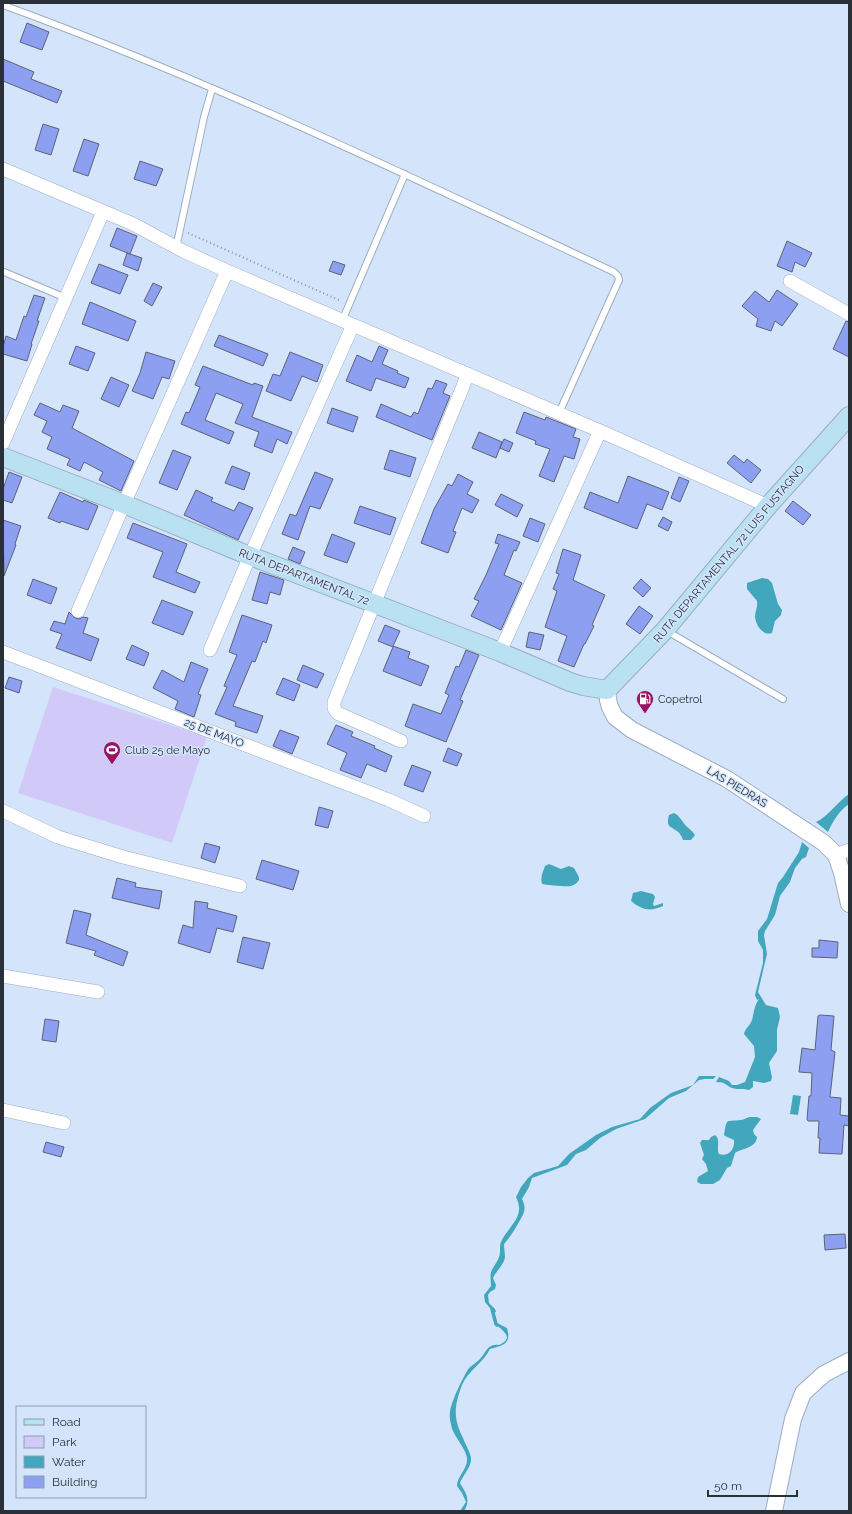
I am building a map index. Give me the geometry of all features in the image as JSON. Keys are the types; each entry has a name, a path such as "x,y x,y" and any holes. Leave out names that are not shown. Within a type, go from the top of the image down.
{"main road":[{"name":"RUTA DEPARTAMENTAL 72 LUIS FUSTAGNO","path":"607,690 666,630 768,506 849,416"},
{"name":"RUTA DEPARTAMENTAL 72","path":"3,457 124,504 250,556 500,652 570,682 607,690"}],"street":[{"path":"3,169 133,224 176,248 227,271 559,413 768,506"},
{"path":"3,443 103,212"},
{"path":"78,612 227,271"},
{"path":"790,281 849,314"},
{"path":"210,650 347,323"},
{"path":"401,741 337,713 334,708 334,702 468,374"},
{"path":"500,652 600,431"},
{"name":"25 DE MAYO","path":"3,652 389,800 424,816"},
{"name":"LAS PIEDRAS","path":"607,690 609,704 615,717 632,730 727,779 824,843 843,852 842,873 849,904"},
{"path":"3,811 58,837 123,857 240,886"},
{"path":"3,976 98,992"},
{"path":"3,1110 64,1123"},
{"path":"774,1511 793,1419 803,1393 824,1374 849,1361"}],"lane":[{"path":"3,5 54,24 212,89 405,174 614,272 618,276 619,280 559,413"},
{"path":"176,248 204,117 212,89"},
{"path":"347,323 349,305 405,174"},
{"path":"4,272 66,298"},
{"path":"666,630 783,699"}],"path":[{"path":"180,229 349,305"}],"green space":[{"name":"Club 25 de Mayo","path":"53,687 207,737 172,843 18,793"}],"water":[{"path":"762,578 768,579 772,583 778,604 782,610 781,615 775,621 772,633 769,634 760,630 757,624 755,617 757,601 747,589 747,583"},
{"path":"849,794 849,804 837,816 828,832 816,822 825,816"},
{"path":"674,813 695,835 691,840 683,840 679,833 668,824 669,815"},
{"path":"802,842 809,848 806,857 802,859 795,868 790,882 780,896 775,915 764,935 767,954 758,992 766,1005 778,1008 780,1017 777,1030 777,1051 769,1063 772,1077 771,1081 764,1083 753,1081 753,1087 749,1090 732,1088 724,1083 716,1082 719,1077 729,1081 732,1085 745,1082 755,1057 754,1046 744,1034 752,1020 755,1007 759,999 757,1000 755,995 763,963 763,950 758,941 758,931 767,919 778,883 799,852"},
{"path":"549,864 561,869 569,866 574,868 579,880 576,884 571,886 542,884 541,879 545,866"},
{"path":"641,891 653,894 655,897 653,904 654,906 663,903 663,906 654,909 646,909 631,901 633,893"},
{"path":"699,1076 716,1076 713,1079 699,1080 686,1091 669,1098 645,1119 616,1129 600,1138 586,1150 576,1154 567,1165 532,1178 522,1199 525,1208 523,1213 514,1231 504,1244 505,1257 502,1265 493,1278 496,1285 495,1289 488,1295 489,1303 496,1312 494,1313 485,1302 484,1295 491,1286 491,1272 499,1258 501,1242 518,1216 519,1204 516,1197 528,1178 534,1173 558,1166 569,1154 596,1135 612,1127 640,1119 650,1108 671,1093 693,1085"},
{"path":"793,1095 801,1096 798,1115 790,1114"},
{"path":"750,1117 757,1117 761,1119 753,1130 757,1137 752,1146 735,1153 731,1166 727,1168 720,1180 713,1184 701,1184 697,1182 698,1177 708,1171 706,1164 702,1159 704,1155 700,1143 702,1140 709,1140 715,1135 718,1139 719,1154 723,1155 731,1152 734,1140 724,1135 727,1123"},
{"path":"495,1322 507,1328 508,1338 507,1341 502,1345 490,1349 464,1380 457,1400 456,1418 471,1458 469,1467 460,1483 466,1493 467,1503 464,1511 460,1511 466,1502 457,1486 457,1482 466,1466 467,1458 465,1451 453,1431 450,1422 450,1412 458,1390 469,1368 479,1360 489,1347 499,1345 507,1339 505,1333"}],"building":[{"path":"27,23 49,32 42,50 20,42"},
{"path":"3,59 34,72 31,79 62,91 57,103 3,81"},
{"path":"43,124 59,129 51,155 35,150"},
{"path":"84,139 99,144 88,176 73,171"},
{"path":"140,161 163,169 156,186 134,179"},
{"path":"117,228 137,236 130,254 110,246"},
{"path":"787,241 812,253 805,267 795,262 792,272 777,266"},
{"path":"127,253 142,258 138,271 123,265"},
{"path":"333,261 345,265 341,275 329,271"},
{"path":"99,264 128,275 120,294 91,283"},
{"path":"153,283 162,287 152,306 144,301"},
{"path":"777,290 798,304 782,326 775,321 771,331 756,326 758,319 742,306 755,291 769,302"},
{"path":"34,295 45,298 37,321 39,321 27,361 3,354 6,336 16,340 24,316 26,317"},
{"path":"90,302 136,321 128,341 82,324"},
{"path":"846,321 849,322 849,357 833,349"},
{"path":"219,335 268,354 263,366 214,346"},
{"path":"76,346 95,353 88,371 69,364"},
{"path":"379,346 388,350 382,364 409,378 405,388 376,378 371,391 346,381 357,355 372,362"},
{"path":"146,352 175,361 169,379 162,377 153,399 132,391 140,373"},
{"path":"290,352 323,365 317,382 302,376 291,401 266,391 273,374 280,376"},
{"path":"203,366 253,385 254,383 263,386 252,417 292,432 287,444 277,439 272,453 254,446 259,432 235,423 243,404 216,393 205,420 234,432 229,444 181,424 186,412 189,413 200,387 195,385"},
{"path":"111,377 129,385 119,407 101,399"},
{"path":"436,380 447,384 443,393 450,396 432,440 376,417 381,404 411,417 414,412 418,414 428,388 432,389"},
{"path":"40,403 60,412 63,405 79,411 72,428 134,461 121,491 99,480 103,472 84,462 80,471 67,465 70,459 47,449 52,437 42,432 47,421 34,415"},
{"path":"332,408 358,417 353,432 327,423"},
{"path":"524,412 545,420 546,417 576,429 573,437 580,439 574,459 564,456 554,482 539,476 550,449 535,444 536,441 516,433"},
{"path":"479,432 502,442 496,458 472,448"},
{"path":"504,439 513,443 509,452 500,448"},
{"path":"173,450 191,457 177,490 159,483"},
{"path":"390,450 416,458 410,477 384,469"},
{"path":"734,455 744,463 747,459 761,470 751,483 727,463"},
{"path":"232,466 250,473 244,490 225,483"},
{"path":"9,472 22,477 12,503 3,500 3,489"},
{"path":"315,472 333,479 320,509 310,506 298,540 282,534 290,514 296,516"},
{"path":"458,474 473,482 467,494 479,500 472,513 462,508 453,531 456,532 448,553 421,543 434,509 448,484 452,486"},
{"path":"628,476 669,492 662,510 647,504 637,529 584,508 590,492 618,503"},
{"path":"679,477 689,481 680,502 671,498"},
{"path":"196,490 213,498 211,501 234,511 239,502 253,508 238,540 184,515"},
{"path":"60,492 83,502 84,500 98,506 88,530 61,521 60,523 48,518"},
{"path":"501,494 523,505 517,517 495,505"},
{"path":"793,501 811,515 803,525 785,511"},
{"path":"360,506 396,518 390,535 354,523"},
{"path":"663,517 672,522 668,531 658,526"},
{"path":"530,518 545,524 538,542 523,536"},
{"path":"3,520 21,526 15,544 16,545 4,576"},
{"path":"133,523 187,544 176,572 200,582 195,593 153,577 163,552 127,538"},
{"path":"332,534 355,543 347,563 324,555"},
{"path":"498,534 520,542 516,551 514,550 504,575 522,583 501,630 471,616 479,601 474,599 499,544 495,543"},
{"path":"293,547 305,552 300,564 288,559"},
{"path":"563,549 581,555 573,580 605,595 592,625 594,626 574,667 558,661 567,636 545,627 557,591 553,589 559,574 556,573"},
{"path":"260,572 284,580 280,595 270,592 267,604 252,600"},
{"path":"33,579 57,588 51,604 27,595"},
{"path":"641,579 651,588 643,597 633,588"},
{"path":"162,600 193,612 183,635 152,623"},
{"path":"639,606 653,616 640,634 626,624"},
{"path":"69,612 75,618 88,618 83,633 99,639 91,661 56,648 62,634 50,630 54,621 65,624"},
{"path":"242,615 272,625 266,643 263,641 255,662 252,661 233,706 263,716 257,733 235,726 236,722 215,714 227,687 224,686 237,655 229,652"},
{"path":"385,625 400,631 393,646 410,652 408,658 429,666 421,686 383,671 393,647 378,641"},
{"path":"529,632 544,635 540,650 526,647"},
{"path":"132,645 149,653 144,666 126,659"},
{"path":"466,650 479,655 460,700 463,701 446,742 405,726 413,704 441,714 449,695 445,693 456,666 459,667"},
{"path":"191,662 208,669 198,694 201,695 194,717 175,709 178,701 153,688 162,670 184,682"},
{"path":"303,665 324,674 317,688 297,680"},
{"path":"9,677 22,681 19,693 5,688"},
{"path":"283,678 300,685 294,701 276,694"},
{"path":"336,725 353,732 351,736 375,746 374,748 392,756 386,772 367,764 361,778 340,770 347,753 327,744"},
{"path":"280,730 299,737 292,754 273,746"},
{"path":"448,748 462,754 457,766 443,761"},
{"path":"412,765 431,772 423,792 404,785"},
{"path":"319,807 333,811 328,828 315,825"},
{"path":"205,843 220,847 215,863 201,858"},
{"path":"262,860 299,871 293,890 256,879"},
{"path":"117,878 136,883 135,887 162,891 159,909 112,898"},
{"path":"195,901 208,903 207,908 237,916 233,932 217,928 210,953 178,943 183,925 193,928"},
{"path":"74,910 91,914 86,935 128,952 123,966 94,955 96,951 66,943"},
{"path":"243,937 270,943 263,969 237,962"},
{"path":"819,940 838,942 837,958 812,957 812,948 819,948"},
{"path":"818,1016 834,1016 831,1050 835,1052 830,1097 841,1098 840,1115 849,1116 849,1126 844,1125 842,1154 819,1153 819,1121 808,1121 807,1119 809,1096 811,1096 812,1073 799,1072 802,1048 815,1050"},
{"path":"45,1019 59,1021 56,1042 42,1040"},
{"path":"46,1142 64,1147 61,1157 43,1152"},
{"path":"845,1234 846,1248 825,1250 824,1235"}],"waterway":[{"path":"492,1309 497,1325"}],"place":[{"name":"Copetrol","path":"645,714"},
{"name":"Club 25 de Mayo","path":"112,765"}]}
